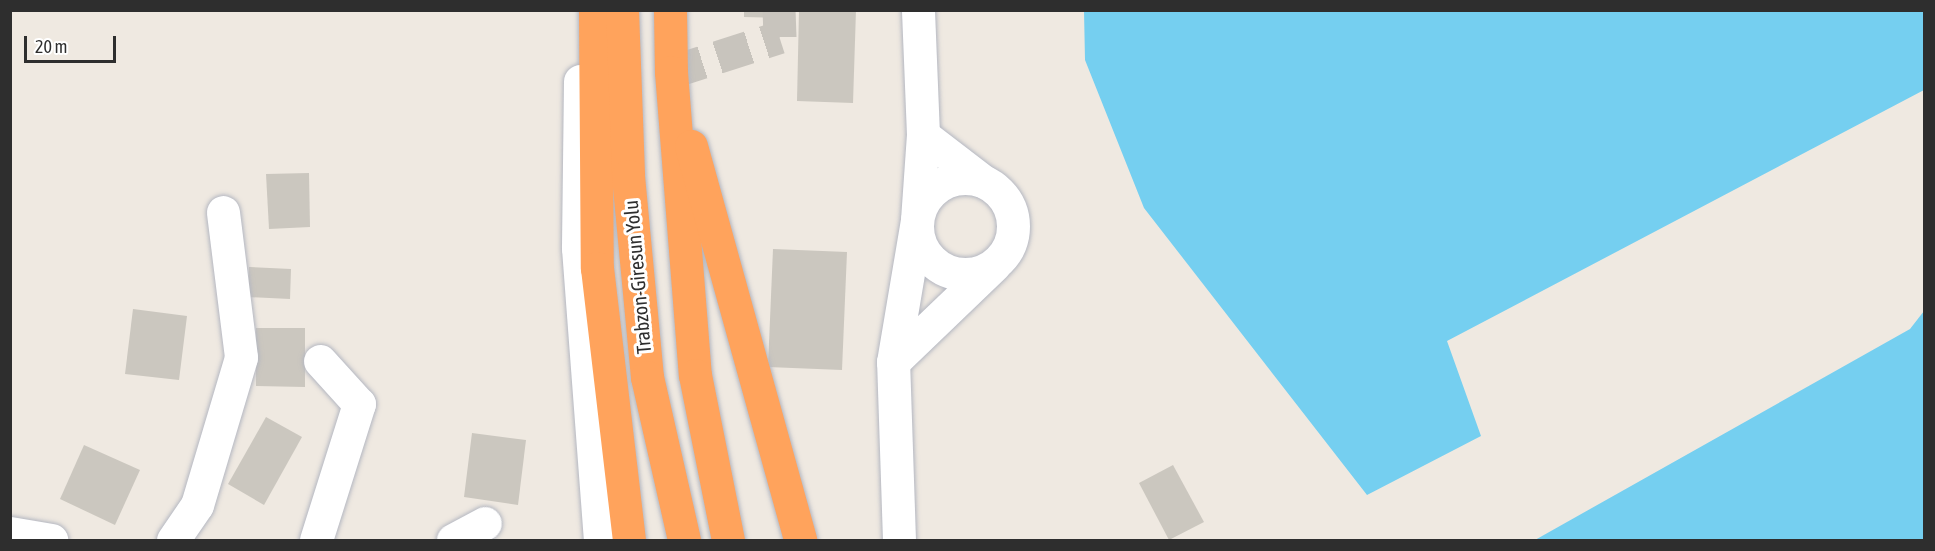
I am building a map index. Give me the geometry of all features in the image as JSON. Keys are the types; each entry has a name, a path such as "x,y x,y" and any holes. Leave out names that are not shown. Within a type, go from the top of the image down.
{"highway":[{"path":"595,10 597,268 629,540"},
{"name":"Trabzon-Giresun Yolu","path":"622,10 628,176 647,377 684,540"},
{"path":"670,10 671,72 694,375 728,540"},
{"path":"671,72 800,540"}],"street":[{"path":"581,10 578,248 600,540"},
{"path":"899,540 893,362 917,220 923,135 918,10"},
{"path":"893,362 997,262 1007,249 1012,234 1012,218 1002,196 923,135"},
{"path":"983,181 965,178 946,181 926,196 917,220 921,245 927,256 948,271 974,273 997,262"},
{"path":"173,540 197,505 241,357 224,212"},
{"path":"316,540 359,404 320,361"},
{"path":"453,540 485,523"},
{"path":"10,533 51,540"}],"water":[{"path":"1084,11 1924,11 1924,90 1447,341 1481,436 1367,495 1144,208 1085,60"},
{"path":"1924,311 1924,540 1535,540 1910,329"}],"building":[{"path":"744,10 792,10 792,18 744,17"},
{"path":"799,10 856,10 853,103 797,101"},
{"path":"309,173 310,227 269,229 266,174"},
{"path":"773,249 847,252 842,370 768,367"},
{"path":"249,267 291,269 290,299 248,297"},
{"path":"133,309 187,316 179,380 125,374"},
{"path":"256,328 305,328 305,387 256,386"},
{"path":"266,417 302,437 264,505 228,484"},
{"path":"472,433 526,440 518,505 464,497"},
{"path":"84,445 140,470 115,525 60,499"},
{"path":"1173,465 1204,522 1169,540 1139,483"}],"tunnel":[{"path":"671,72 780,37 779,10"}]}
